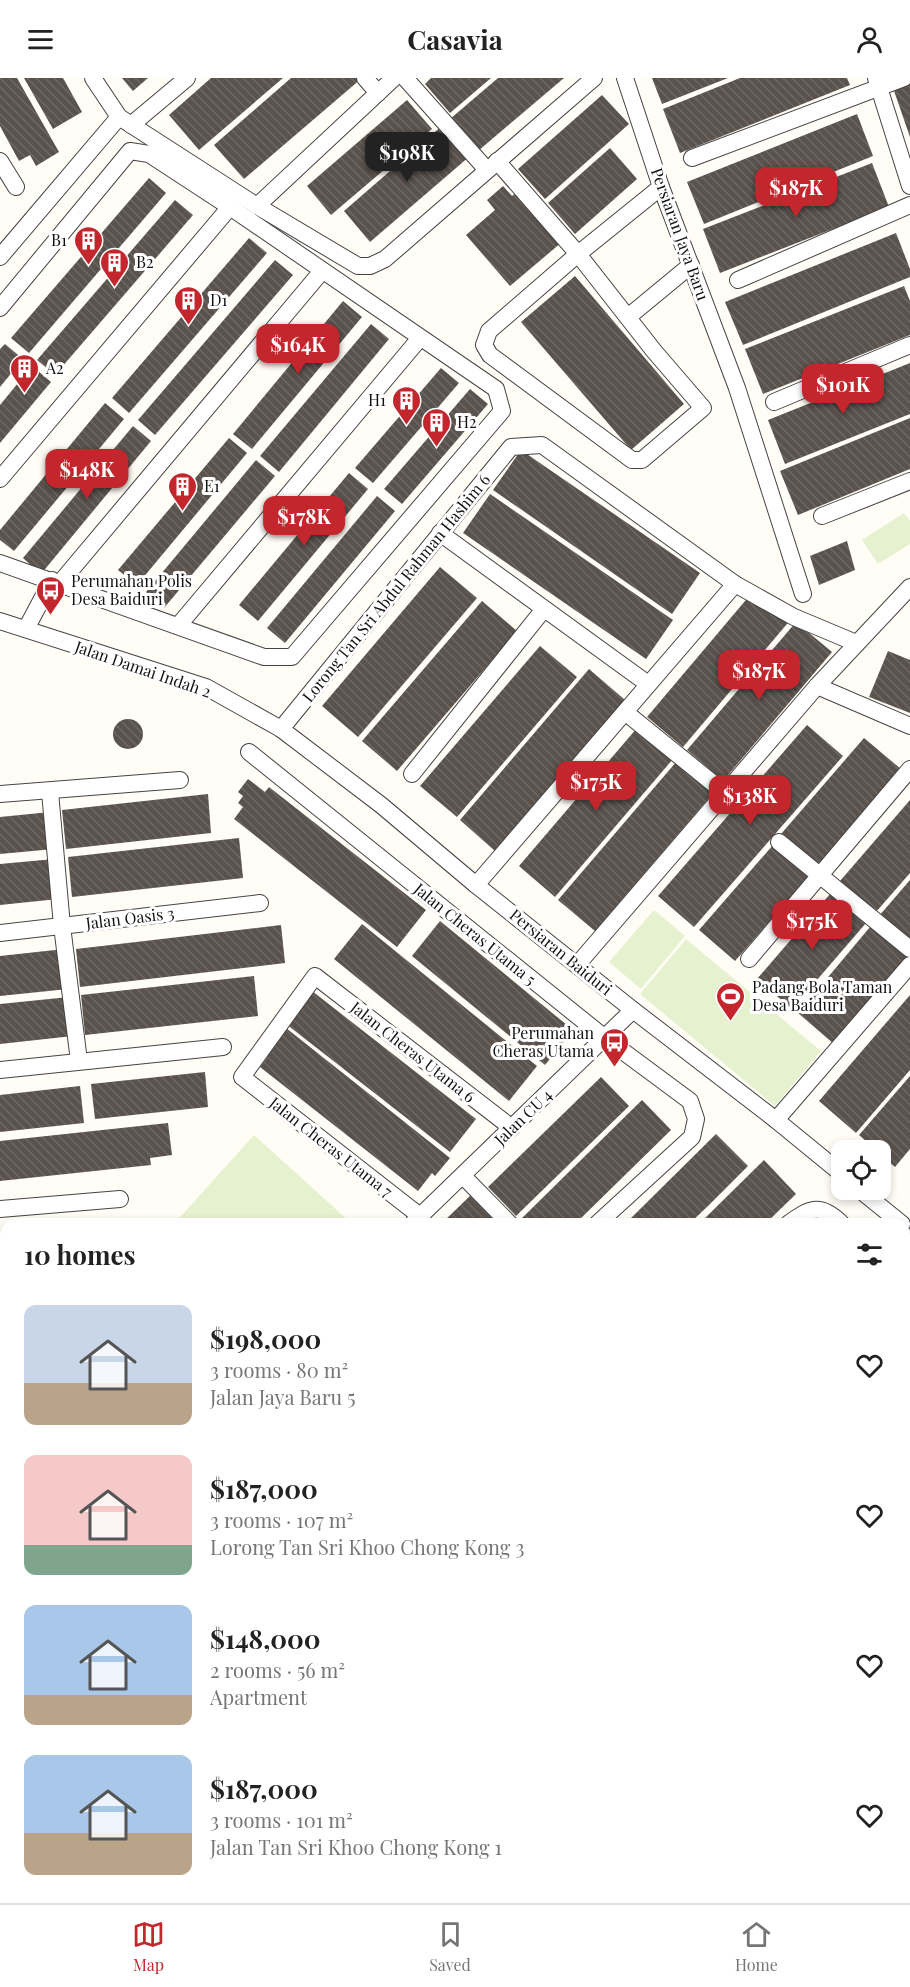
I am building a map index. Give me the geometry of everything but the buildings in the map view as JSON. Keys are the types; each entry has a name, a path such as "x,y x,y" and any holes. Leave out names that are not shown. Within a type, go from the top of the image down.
{"street":[{"path":"93,78 125,121 257,206 358,266 370,266 385,260 594,78"},
{"path":"0,257 125,121 187,78"},
{"path":"365,78 378,93"},
{"path":"257,206 394,78"},
{"path":"405,78 578,254 703,408 642,460 632,460 490,355 484,345 489,331 578,254 661,187"},
{"name":"Persiaran Jaya Baru","path":"625,78 661,187 737,388 804,594"},
{"path":"692,158 878,83 904,78"},
{"path":"878,83 910,186"},
{"path":"0,308 130,151 149,154 496,389 502,411 292,657 264,657 0,563"},
{"path":"0,160 16,187"},
{"path":"738,280 910,205"},
{"path":"0,479 230,207"},
{"path":"628,317 691,265"},
{"path":"26,629 56,582 322,271"},
{"path":"178,626 420,338"},
{"path":"774,402 910,345"},
{"name":"Lorong Tan Sri Abdul Rahman Hashim 6","path":"281,729 512,447 542,445 735,584"},
{"path":"822,516 910,481"},
{"path":"440,533 648,684"},
{"path":"476,885 735,584 794,617 856,643"},
{"path":"577,965 817,686 910,587"},
{"path":"412,774 544,609"},
{"name":"Jalan Damai Indah 2","path":"0,621 206,687 281,729"},
{"path":"817,686 910,726"},
{"path":"625,712 725,793"},
{"name":"Persiaran Baiduri","path":"281,729 381,805 476,885 831,1165"},
{"name":"Jalan Cheras Utama 5","path":"249,752 605,1038 690,1101 696,1119 692,1137 604,1218"},
{"path":"749,959 910,769"},
{"path":"0,794 50,792 180,780"},
{"path":"50,792 62,926 80,1062"},
{"path":"779,842 910,949"},
{"name":"Jalan Oasis 3","path":"0,933 260,903"},
{"path":"776,1120 908,970"},
{"name":"Jalan Cheras Utama 7","path":"315,976 242,1077 414,1218"},
{"name":"Jalan Cheras Utama 6","path":"315,976 512,1128"},
{"name":"Jalan CU 4","path":"418,1218 633,1010"},
{"path":"0,1070 223,1047"},
{"path":"463,1176 504,1218"},
{"path":"0,1209 120,1199"},
{"path":"872,1200 894,1218"},
{"path":"796,1218 804,1212 818,1209 836,1218"}],"green space":[{"path":"904,513 910,521 910,544 878,564 862,540"},
{"path":"654,910 685,936 641,989 609,962"},
{"name":"Padang Bola Taman Desa Baiduri","path":"686,939 821,1051 775,1106 640,994"},
{"path":"254,1135 346,1218 179,1218"}],"place":[{"name":"B1","path":"88,266"},
{"name":"B2","path":"115,288"},
{"name":"D1","path":"189,326"},
{"name":"A2","path":"25,394"},
{"name":"H1","path":"407,426"},
{"name":"H2","path":"436,448"},
{"name":"E1","path":"183,512"},
{"name":"Perumahan Polis Desa Baiduri","path":"50,616"},
{"name":"Padang Bola Taman Desa Baiduri","path":"731,1022"},
{"name":"Perumahan Cheras Utama","path":"615,1068"}]}
